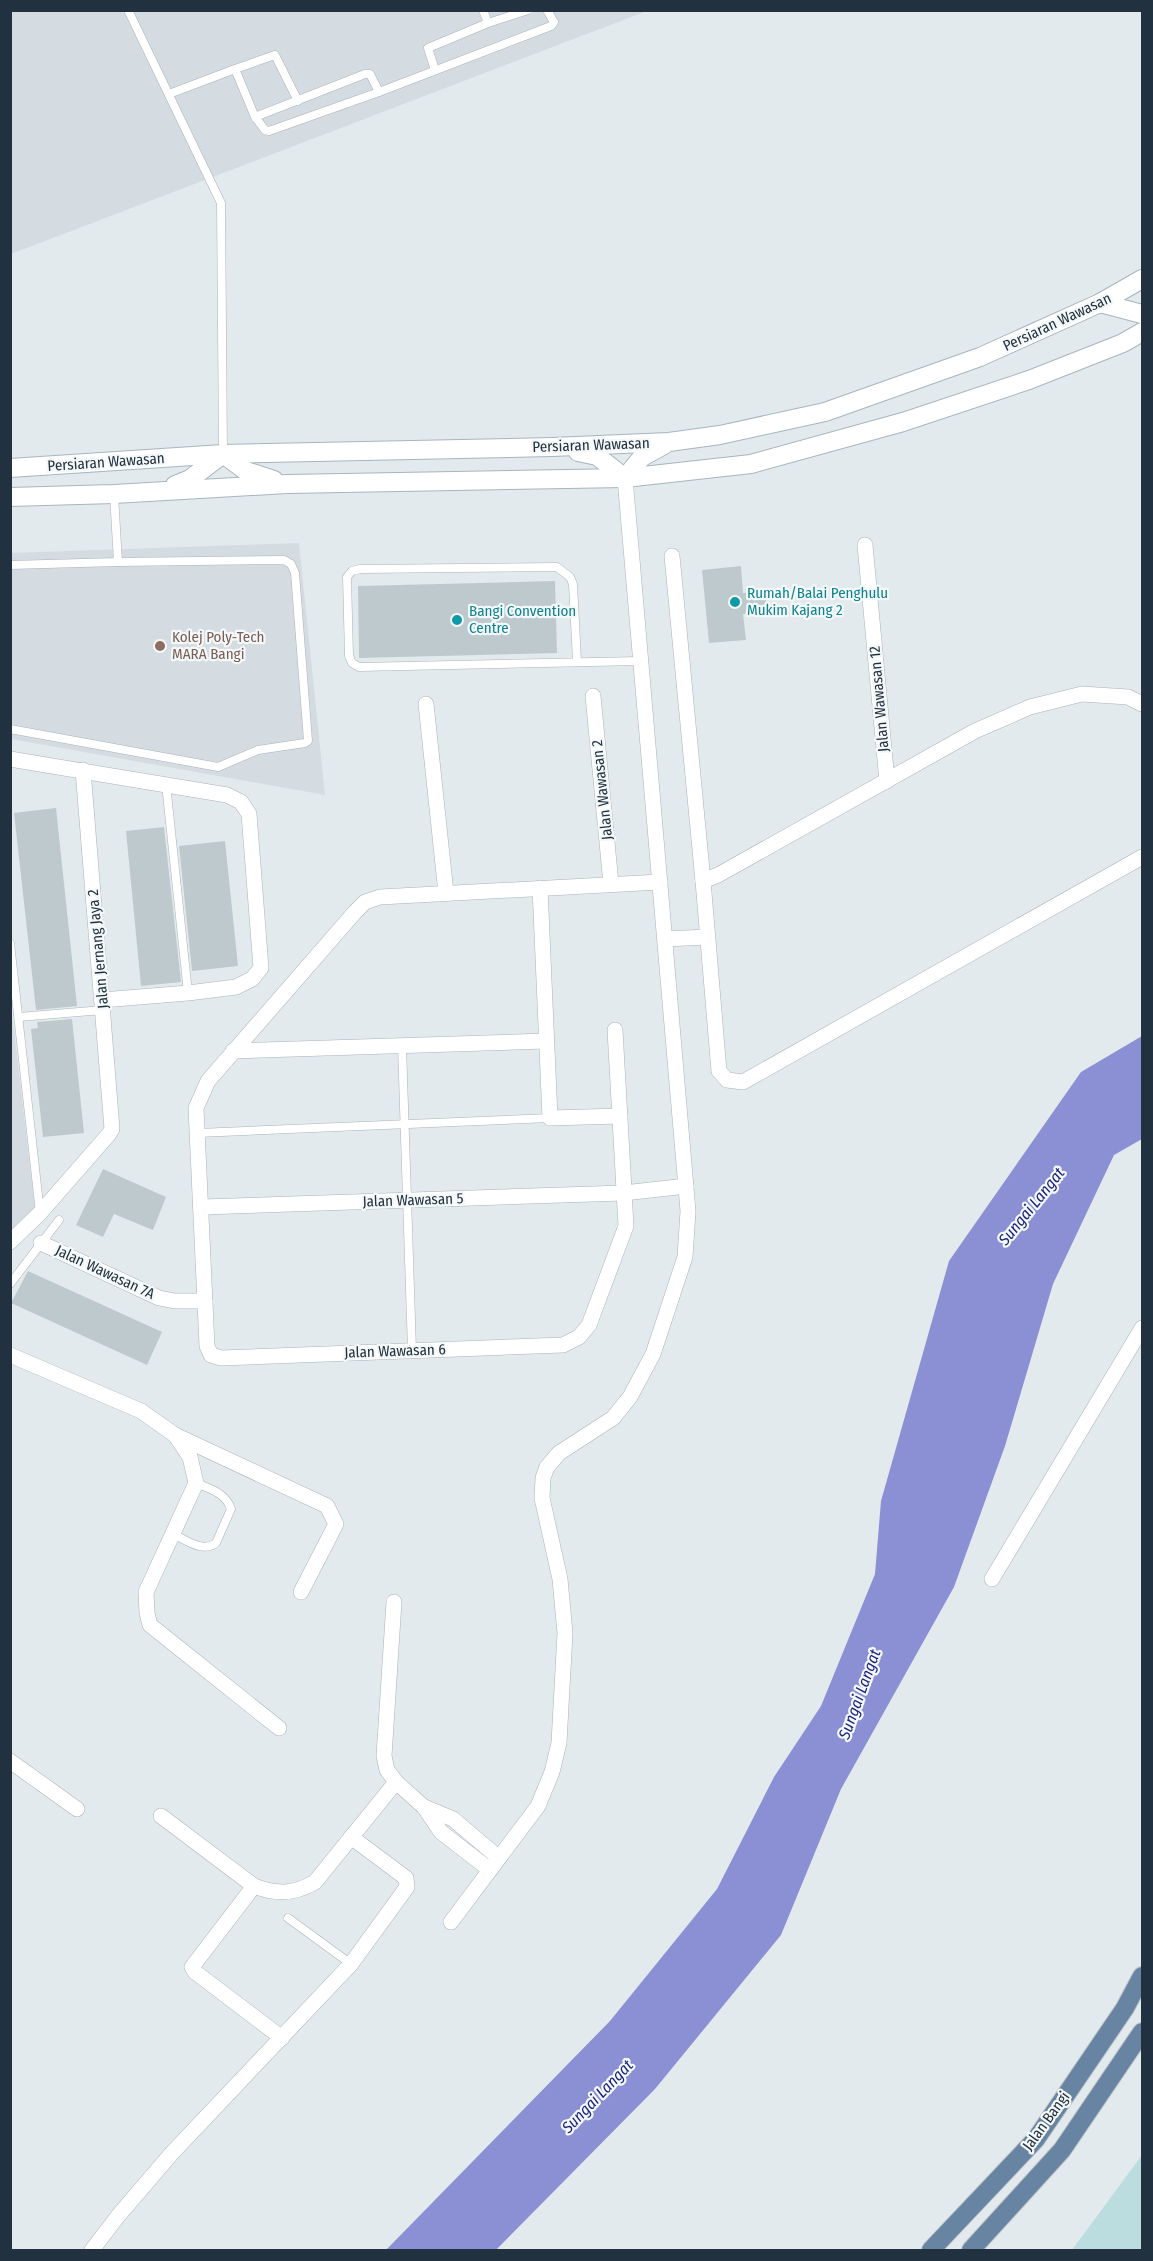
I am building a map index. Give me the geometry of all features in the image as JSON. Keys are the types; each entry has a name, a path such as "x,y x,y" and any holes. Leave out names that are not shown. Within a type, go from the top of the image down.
{"main road":[{"name":"Persiaran Wawasan","path":"10,468 223,454 552,447 669,442 720,435 825,412 980,357 1100,303 1143,279"},
{"path":"1100,303 1143,314"},
{"name":"Persiaran Wawasan","path":"10,497 114,494 165,489 287,484 625,478 751,464 903,422 1029,380 1123,343 1143,332"},
{"path":"552,447 597,456 625,478 642,457 669,442"},
{"path":"165,489 190,479 223,454 246,471 287,484"},
{"name":"Jalan Bangi","path":"931,2250 1036,2139 1125,2008 1143,1976"},
{"name":"Jalan Bangi","path":"971,2250 1062,2150 1143,2032"}],"street":[{"path":"451,1922 538,1806 552,1772 560,1743 565,1633 560,1579 542,1498 543,1478 547,1467 559,1453 613,1418 630,1397 653,1354 685,1257 688,1211 625,478"},
{"name":"Jalan Wawasan 12","path":"865,545 887,781"},
{"path":"672,556 719,1071 727,1080 743,1082 1143,857"},
{"path":"703,881 718,875 975,731 1030,707 1082,694 1128,697 1143,704"},
{"name":"Jalan Wawasan 2","path":"593,696 611,884"},
{"path":"426,704 446,893"},
{"path":"10,759 227,795 241,802 249,814 261,968 252,979 236,987 103,1005"},
{"name":"Jalan Jernang Jaya 2","path":"40,1213 112,1129 83,770"},
{"path":"205,1301 196,1108 208,1081 365,902 380,897 660,882"},
{"path":"540,888 550,1119 620,1116"},
{"path":"665,939 706,937"},
{"path":"615,1030 624,1192"},
{"path":"233,1051 546,1041"},
{"name":"Jalan Wawasan 5","path":"202,1207 624,1192 686,1186"},
{"name":"Jalan Wawasan 6","path":"205,1301 207,1347 211,1355 220,1358 563,1345 579,1337 589,1324 626,1226 624,1192"},
{"path":"10,1242 40,1213"},
{"name":"Jalan Wawasan 7A","path":"41,1243 159,1298 175,1301 205,1301"},
{"path":"992,1580 1143,1328"},
{"path":"10,1354 141,1411 175,1435 327,1506 336,1524 301,1592"},
{"path":"175,1435 190,1457 196,1483 146,1592 150,1625 279,1728"},
{"path":"394,1602 384,1756 387,1770 396,1782 424,1807 441,1832 490,1870"},
{"path":"10,1761 77,1809"},
{"path":"161,1816 254,1886 267,1891 287,1893 315,1882 396,1782"},
{"path":"424,1807 453,1819 500,1858"},
{"path":"92,2250 172,2153 351,1964 407,1887 406,1878 351,1837"},
{"path":"254,1886 192,1967 195,1972 282,2038"}],"lane":[{"path":"128,10 221,202 223,454"},
{"path":"483,10 488,23"},
{"path":"435,70 428,48 488,23 528,10"},
{"path":"235,69 255,117 265,130 269,131 379,92 551,26 554,22 548,10"},
{"path":"169,94 277,56 298,101"},
{"path":"255,117 368,74 379,92"},
{"path":"114,494 118,562"},
{"path":"10,565 284,560 291,564 295,573 308,741 258,750 218,767 10,729"},
{"path":"577,661 573,584 570,577 557,567 360,569 347,577 349,656 352,663 359,667 640,660"},
{"path":"166,784 188,993"},
{"path":"10,943 14,998 19,1017 40,1213"},
{"path":"19,1017 103,1005"},
{"path":"402,1046 412,1350"},
{"path":"198,1133 550,1119"},
{"path":"10,1284 59,1220"},
{"path":"173,1534 203,1548 211,1547 216,1543 231,1509 228,1500 196,1483"},
{"path":"288,1918 351,1964"}],"shaded area":[{"path":"11,11 647,11 11,254"},
{"name":"Kolej Poly-Tech MARA Bangi","path":"299,543 325,795 11,739 10,553"},
{"path":"10,997 35,1209 10,1233"},
{"path":"1142,2155 1142,2250 1072,2250"}],"water":[{"name":"Sungai Langat","path":"1142,1036 1142,1139 1114,1155 1053,1284 1005,1446 954,1587 841,1789 781,1935 655,2089 496,2250 386,2250 610,2021 717,1889 774,1777 821,1706 875,1574 881,1501 949,1261 1081,1072"}],"building":[{"name":"Rumah/Balai Penghulu Mukim Kajang 2","path":"741,566 743,593 765,591 767,612 743,614 746,640 709,643 702,570"},
{"name":"Bangi Convention Centre","path":"555,581 557,653 359,658 358,586"},
{"path":"56,808 77,1006 36,1010 14,813"},
{"path":"164,827 181,982 141,986 126,831"},
{"path":"225,841 238,966 192,971 179,846"},
{"path":"72,1019 84,1133 43,1137 31,1029 38,1028 37,1022"},
{"path":"103,1169 166,1197 153,1230 114,1214 103,1237 76,1225"},
{"path":"28,1271 162,1332 147,1365 11,1303"}],"place":[{"name":"Rumah/Balai Penghulu Mukim Kajang 2","path":"735,602"},
{"name":"Bangi Convention Centre","path":"457,620"},
{"name":"Kolej Poly-Tech MARA Bangi","path":"160,646"}]}
